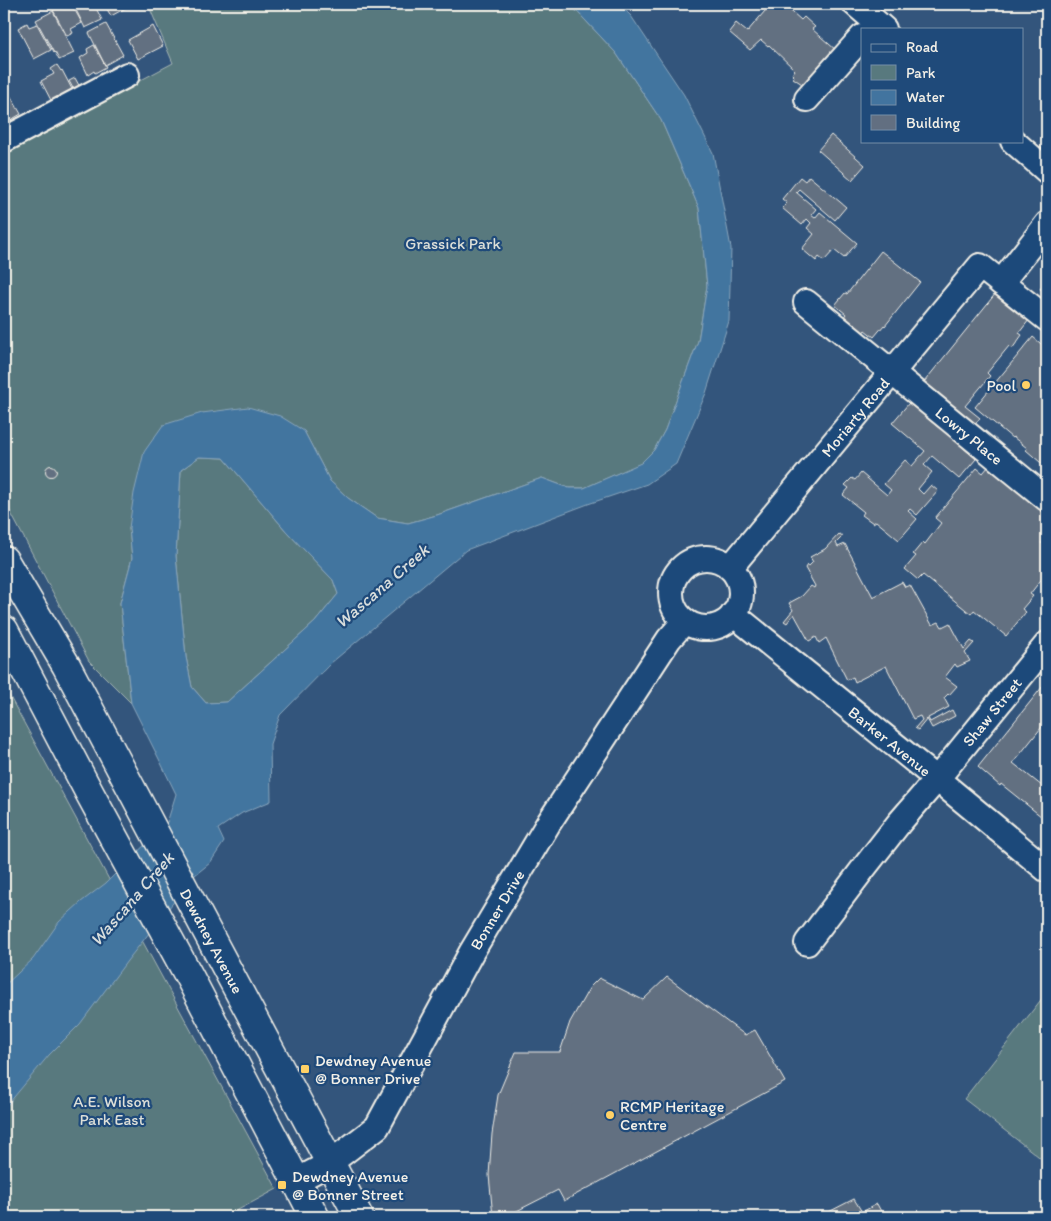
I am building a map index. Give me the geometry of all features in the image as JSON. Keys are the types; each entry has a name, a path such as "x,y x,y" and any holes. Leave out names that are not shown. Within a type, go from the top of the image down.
{"main road":[{"name":"Dewdney Avenue","path":"4,560 66,665 359,1217"},
{"path":"4,630 315,1217"}],"street":[{"path":"855,4 872,28"},
{"path":"807,99 861,42"},
{"path":"4,140 126,75"},
{"path":"1014,142 1047,171"},
{"path":"1047,224 1001,282 1047,319"},
{"name":"Moriarty Road","path":"730,568 980,266 1001,282"},
{"name":"Lowry Place","path":"806,302 1047,499"},
{"path":"694,559 716,559 727,565 735,573 740,583 741,595 738,606 733,614 723,624 712,628 700,628 689,624 680,617 673,607 670,596 671,584 676,573 694,559"},
{"name":"Barker Avenue","path":"733,614 1047,870"},
{"name":"Bonner Drive","path":"296,1181 330,1163 377,1127 471,954 548,824 669,639 684,620"},
{"name":"Shaw Street","path":"808,943 887,838 1047,644"}],"green space":[{"name":"Grassick Park","path":"148,4 570,4 616,53 661,120 699,208 707,286 698,341 665,430 654,450 642,463 584,488 569,488 542,478 437,515 408,523 377,518 348,498 330,481 304,431 202,413 129,528 132,558 120,603 131,703 89,661 4,500 4,153 173,63"},
{"path":"199,457 224,458 287,532 333,580 338,594 315,622 227,702 206,703 192,687 186,657 176,556 181,470"},
{"name":"A.E. Wilson Park East","path":"4,686 277,1189 225,1217 4,1217"},
{"path":"1047,992 1047,1163 964,1099"}],"water":[{"name":"Wascana Creek","path":"570,4 619,4 631,16 684,95 713,153 731,248 729,321 706,393 676,464 647,484 466,550 331,663 280,715 270,744 271,801 242,813 218,829 224,842 210,863 195,875 80,1024 49,1055 4,1109 4,986 33,959 59,922 106,883 167,823 176,794 131,703 120,603 132,558 129,528 134,493 144,452 163,425 202,413 248,407 280,416 304,431 330,481 348,498 377,518 408,523 437,515 542,478 569,488 584,488 641,463 654,450 665,430 698,341 707,286 699,208 661,120 616,53","holes":["199,457 224,458 287,532 333,580 338,594 315,622 227,702 206,703 192,687 186,657 176,556 181,470"]}],"building":[{"path":"73,4 94,4 102,20 85,28"},
{"path":"104,4 133,4 111,16"},
{"path":"771,4 783,4 801,20 804,17 815,27 812,29 837,51 805,86 793,78 792,74 795,70 769,45 761,40 750,50 729,32 736,23 747,32"},
{"path":"62,5 64,9 72,5 82,23 71,29 73,33 67,36 53,10"},
{"path":"53,11 74,53 59,60 36,20"},
{"path":"27,23 29,27 37,24 51,50 34,59 18,28"},
{"path":"106,24 123,55 105,65 89,33"},
{"path":"153,26 163,46 138,59 128,40"},
{"path":"94,45 106,67 88,75 80,58 88,53 87,49"},
{"path":"4,56 8,64 4,67"},
{"path":"57,65 62,70 74,93 53,104 41,81 54,74 51,69"},
{"path":"75,78 81,89 75,92 69,81"},
{"path":"10,95 21,114 4,124 4,98"},
{"path":"831,135 865,165 852,180 818,150"},
{"path":"809,176 846,207 835,220 799,189 796,192 816,209 811,215 815,218 820,212 857,243 844,258 834,250 824,261 819,257 816,261 802,249 814,234 807,228 811,223 807,219 802,225 782,208 787,203 782,199 800,177 805,181"},
{"path":"881,251 920,282 874,337 865,330 860,337 840,322 846,314 835,305 845,293 847,294"},
{"path":"1047,280 1047,294 1040,289"},
{"path":"996,293 1029,320 1019,333 1022,335 1012,349 1009,346 987,373 990,376 965,406 980,418 971,429 920,387"},
{"path":"1033,337 1047,349 1047,468 1026,450 1027,448 975,407"},
{"path":"909,403 939,428 942,425 949,430 946,433 976,459 959,479 932,456 924,465 932,472 918,489 923,494 931,485 938,491 917,515 910,509 908,511 917,519 899,540 876,521 873,523 862,515 864,512 843,495 849,488 845,485 852,478 855,480 861,473 887,495 891,490 884,484 905,460 912,466 925,451 892,423"},
{"path":"994,460 1047,505 1047,535 1041,543 1047,548 1047,572 1030,594 1033,596 1022,609 1026,612 1006,636 974,610 971,614 923,575 918,580 905,569 916,556 913,554 923,542 925,544 941,523 935,518 977,468 983,473"},
{"path":"51,465 57,471 51,477 45,471"},
{"path":"839,534 843,536 836,543 838,547 845,544 873,597 902,582 905,587 910,585 932,625 939,622 942,627 950,623 964,649 971,641 974,643 965,653 970,661 957,667 955,664 945,677 957,686 944,698 949,707 928,718 930,722 952,710 955,716 932,728 927,719 918,730 915,728 922,720 920,716 913,719 886,666 855,682 853,677 847,680 826,638 819,643 816,637 809,641 794,614 787,623 784,621 793,610 789,603 802,596 811,586 814,588 815,586 805,568 813,562 810,557 825,549"},
{"path":"1047,681 1047,725 1045,723 1013,763 1047,790 1047,821 978,767"},
{"name":"RCMP Heritage Centre","path":"667,977 745,1035 755,1030 785,1082 564,1201 558,1190 505,1217 493,1217 489,1175 492,1134 498,1095 516,1052 560,1052 570,1022 590,987 599,978 643,1000"},
{"path":"854,1199 862,1212 877,1204 884,1217 819,1217"}],"place":[{"name":"Pool","path":"1026,385"},
{"name":"Dewdney Avenue @ Bonner Drive","path":"305,1069"},
{"name":"RCMP Heritage Centre","path":"610,1115"},
{"name":"Dewdney Avenue @ Bonner Street","path":"282,1185"}]}
